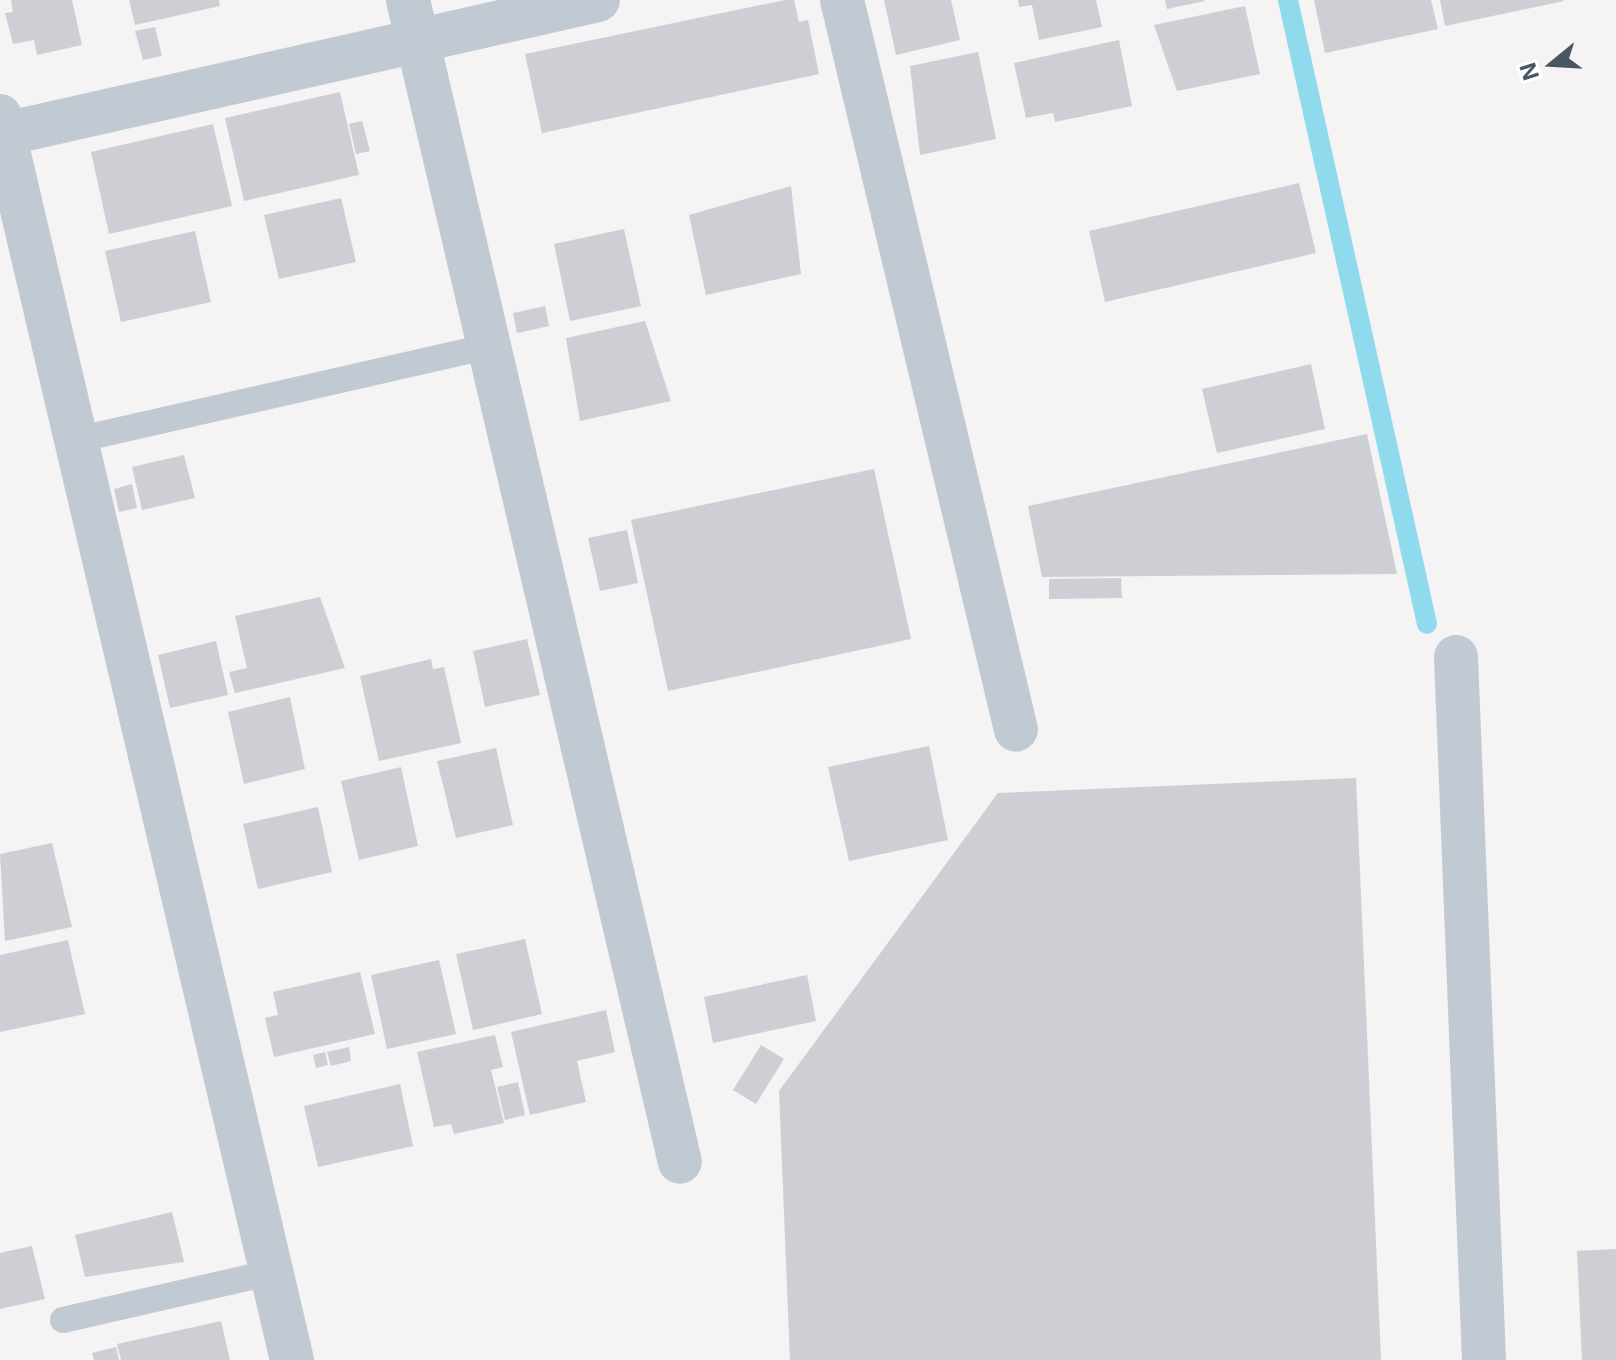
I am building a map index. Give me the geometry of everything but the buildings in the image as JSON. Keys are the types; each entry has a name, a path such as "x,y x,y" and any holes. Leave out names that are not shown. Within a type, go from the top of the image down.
{"street":[{"path":"292,1360 1,128 413,20 598,0"},
{"path":"842,0 1016,730"},
{"path":"413,20 680,1162"},
{"path":"1456,657 1484,1360"}],"lane":[{"path":"76,440 491,346"},
{"path":"63,1320 272,1272"}],"waterway":[{"path":"1288,0 1427,624"}]}
